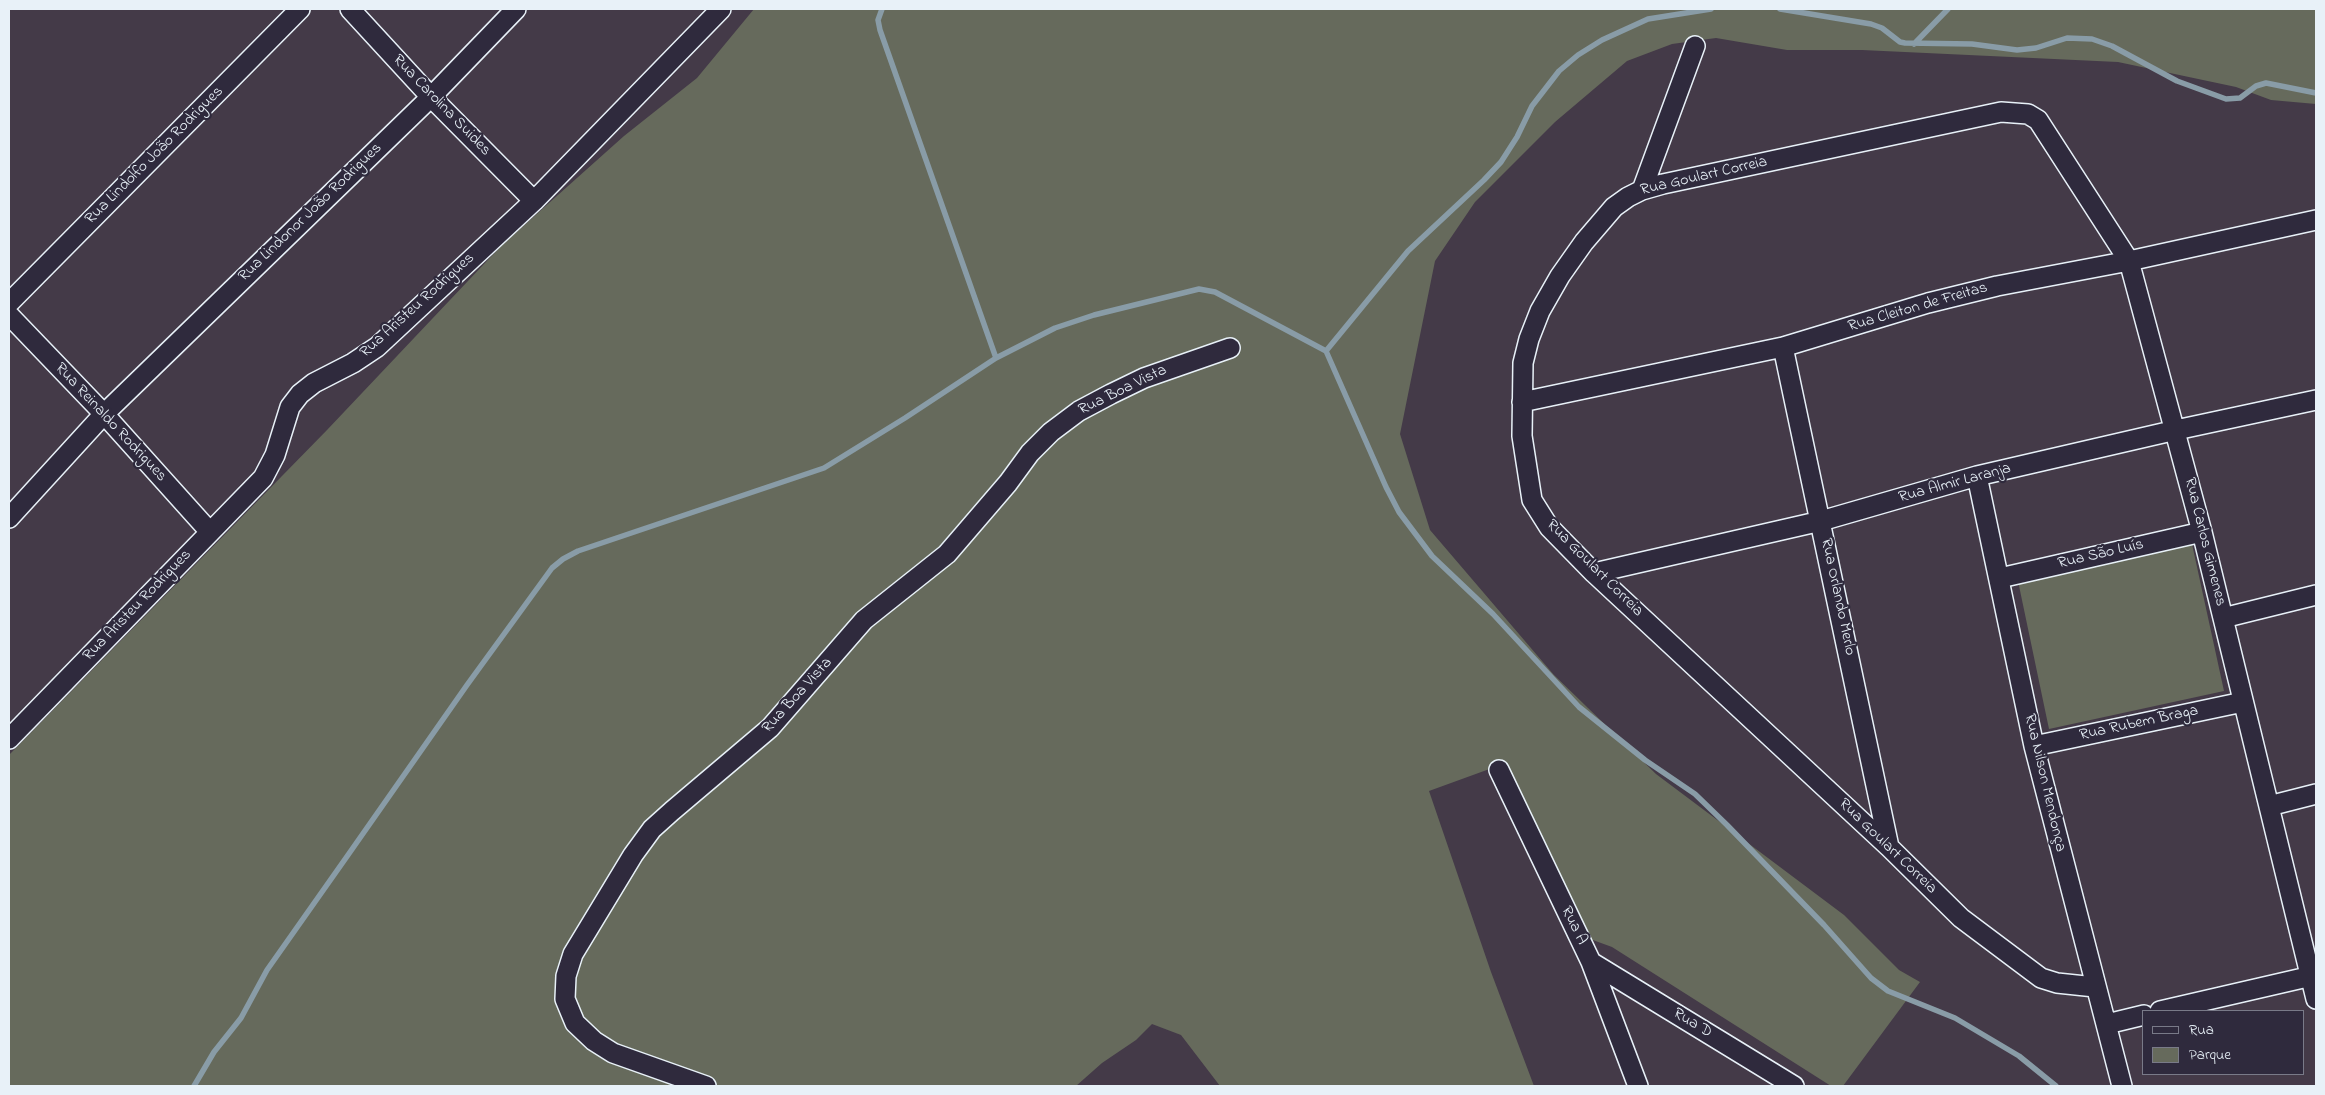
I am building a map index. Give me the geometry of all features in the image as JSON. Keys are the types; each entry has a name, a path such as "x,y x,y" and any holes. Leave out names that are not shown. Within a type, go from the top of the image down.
{"street":[{"name":"Rua Lindolfo João Rodrigues","path":"9,303 300,9"},
{"name":"Rua Carolina Suides","path":"350,9 431,97 534,201"},
{"name":"Rua Lindonor João Rodrigues","path":"9,518 104,414 431,97 516,9"},
{"name":"Rua Aristeu Rodrigues","path":"9,739 263,478 275,455 290,407 300,394 314,383 353,363 377,347 534,201 721,9"},
{"path":"1642,190 1695,46"},
{"name":"Rua Goulart Correia","path":"2028,114 2001,112 1642,190 1614,207 1584,242 1560,276 1540,311 1529,339 1523,363 1522,436 1532,500 1549,527 1594,573 1889,847 1961,918 2033,972 2058,983 2095,987"},
{"name":"Rua Carlos Gimenes","path":"2028,114 2044,127 2129,261 2202,532 2269,806 2314,976 2316,999"},
{"name":"Rua Cleiton de Freitas","path":"1522,402 1783,347 1928,303 1997,286 2129,261 2316,220"},
{"name":"Rua Reinaldo Rodrigues","path":"9,316 104,414 210,532"},
{"name":"Rua Orlando Merlo","path":"1783,347 1889,847"},
{"name":"Rua Boa Vista","path":"706,1086 613,1053 594,1041 574,1023 565,999 566,976 573,954 633,855 652,829 770,728 864,620 947,554 1008,483 1030,453 1051,432 1079,411 1128,386 1178,365 1230,348"},
{"name":"Rua Almir Laranja","path":"1594,573 1821,521 1977,476 2316,400"},
{"name":"Rua Nilson Mendonça","path":"1977,476 2034,746 2122,1086"},
{"name":"Rua São Luís","path":"2000,578 2202,532"},
{"path":"2223,618 2316,595"},
{"name":"Rua Rubem Braga","path":"2034,746 2243,702"},
{"name":"Rua A","path":"1499,770 1591,962 1638,1086"},
{"path":"2269,806 2316,794"},
{"name":"Rua D","path":"1591,962 1794,1086"},
{"path":"2164,1010 2314,976"},
{"path":"2107,1024 2142,1015"}],"green space":[{"path":"754,9 2316,9 2316,104 2271,100 2236,87 2118,62 1862,50 1787,50 1716,38 1672,44 1627,61 1555,122 1475,202 1435,261 1400,434 1430,530 1554,675 1656,774 1844,915 1899,970 1920,982 1843,1086 1831,1086 1612,947 1590,939 1506,763 1429,791 1491,972 1534,1086 1220,1086 1181,1035 1152,1024 1136,1040 1102,1063 1076,1086 9,1086 9,755 327,430 502,245 624,136 697,78"},
{"path":"2192,544 2224,691 2049,729 2018,581"}],"waterway":[{"path":"882,9 878,20 880,30 996,358"},
{"path":"1326,351 1408,251 1501,162 1517,137 1532,106 1559,71 1578,55 1602,40 1648,19 1711,9"},
{"path":"1780,9 1871,24 1882,28 1900,42 1905,43 1972,44 2017,50 2036,48 2067,38 2092,39 2112,46 2177,81 2226,99 2240,98 2256,86 2266,83 2316,93"},
{"path":"1914,44 1948,9"},
{"path":"194,1086 214,1052 241,1018 267,970 467,685 552,568 563,559 578,551 824,468 905,418 996,358 1055,328 1094,315 1199,289 1215,292 1326,351 1386,487 1399,512 1432,556 1493,614 1579,707 1645,760 1695,794 1824,925 1871,978 1888,991 1955,1018 2019,1056 2056,1086"}]}
